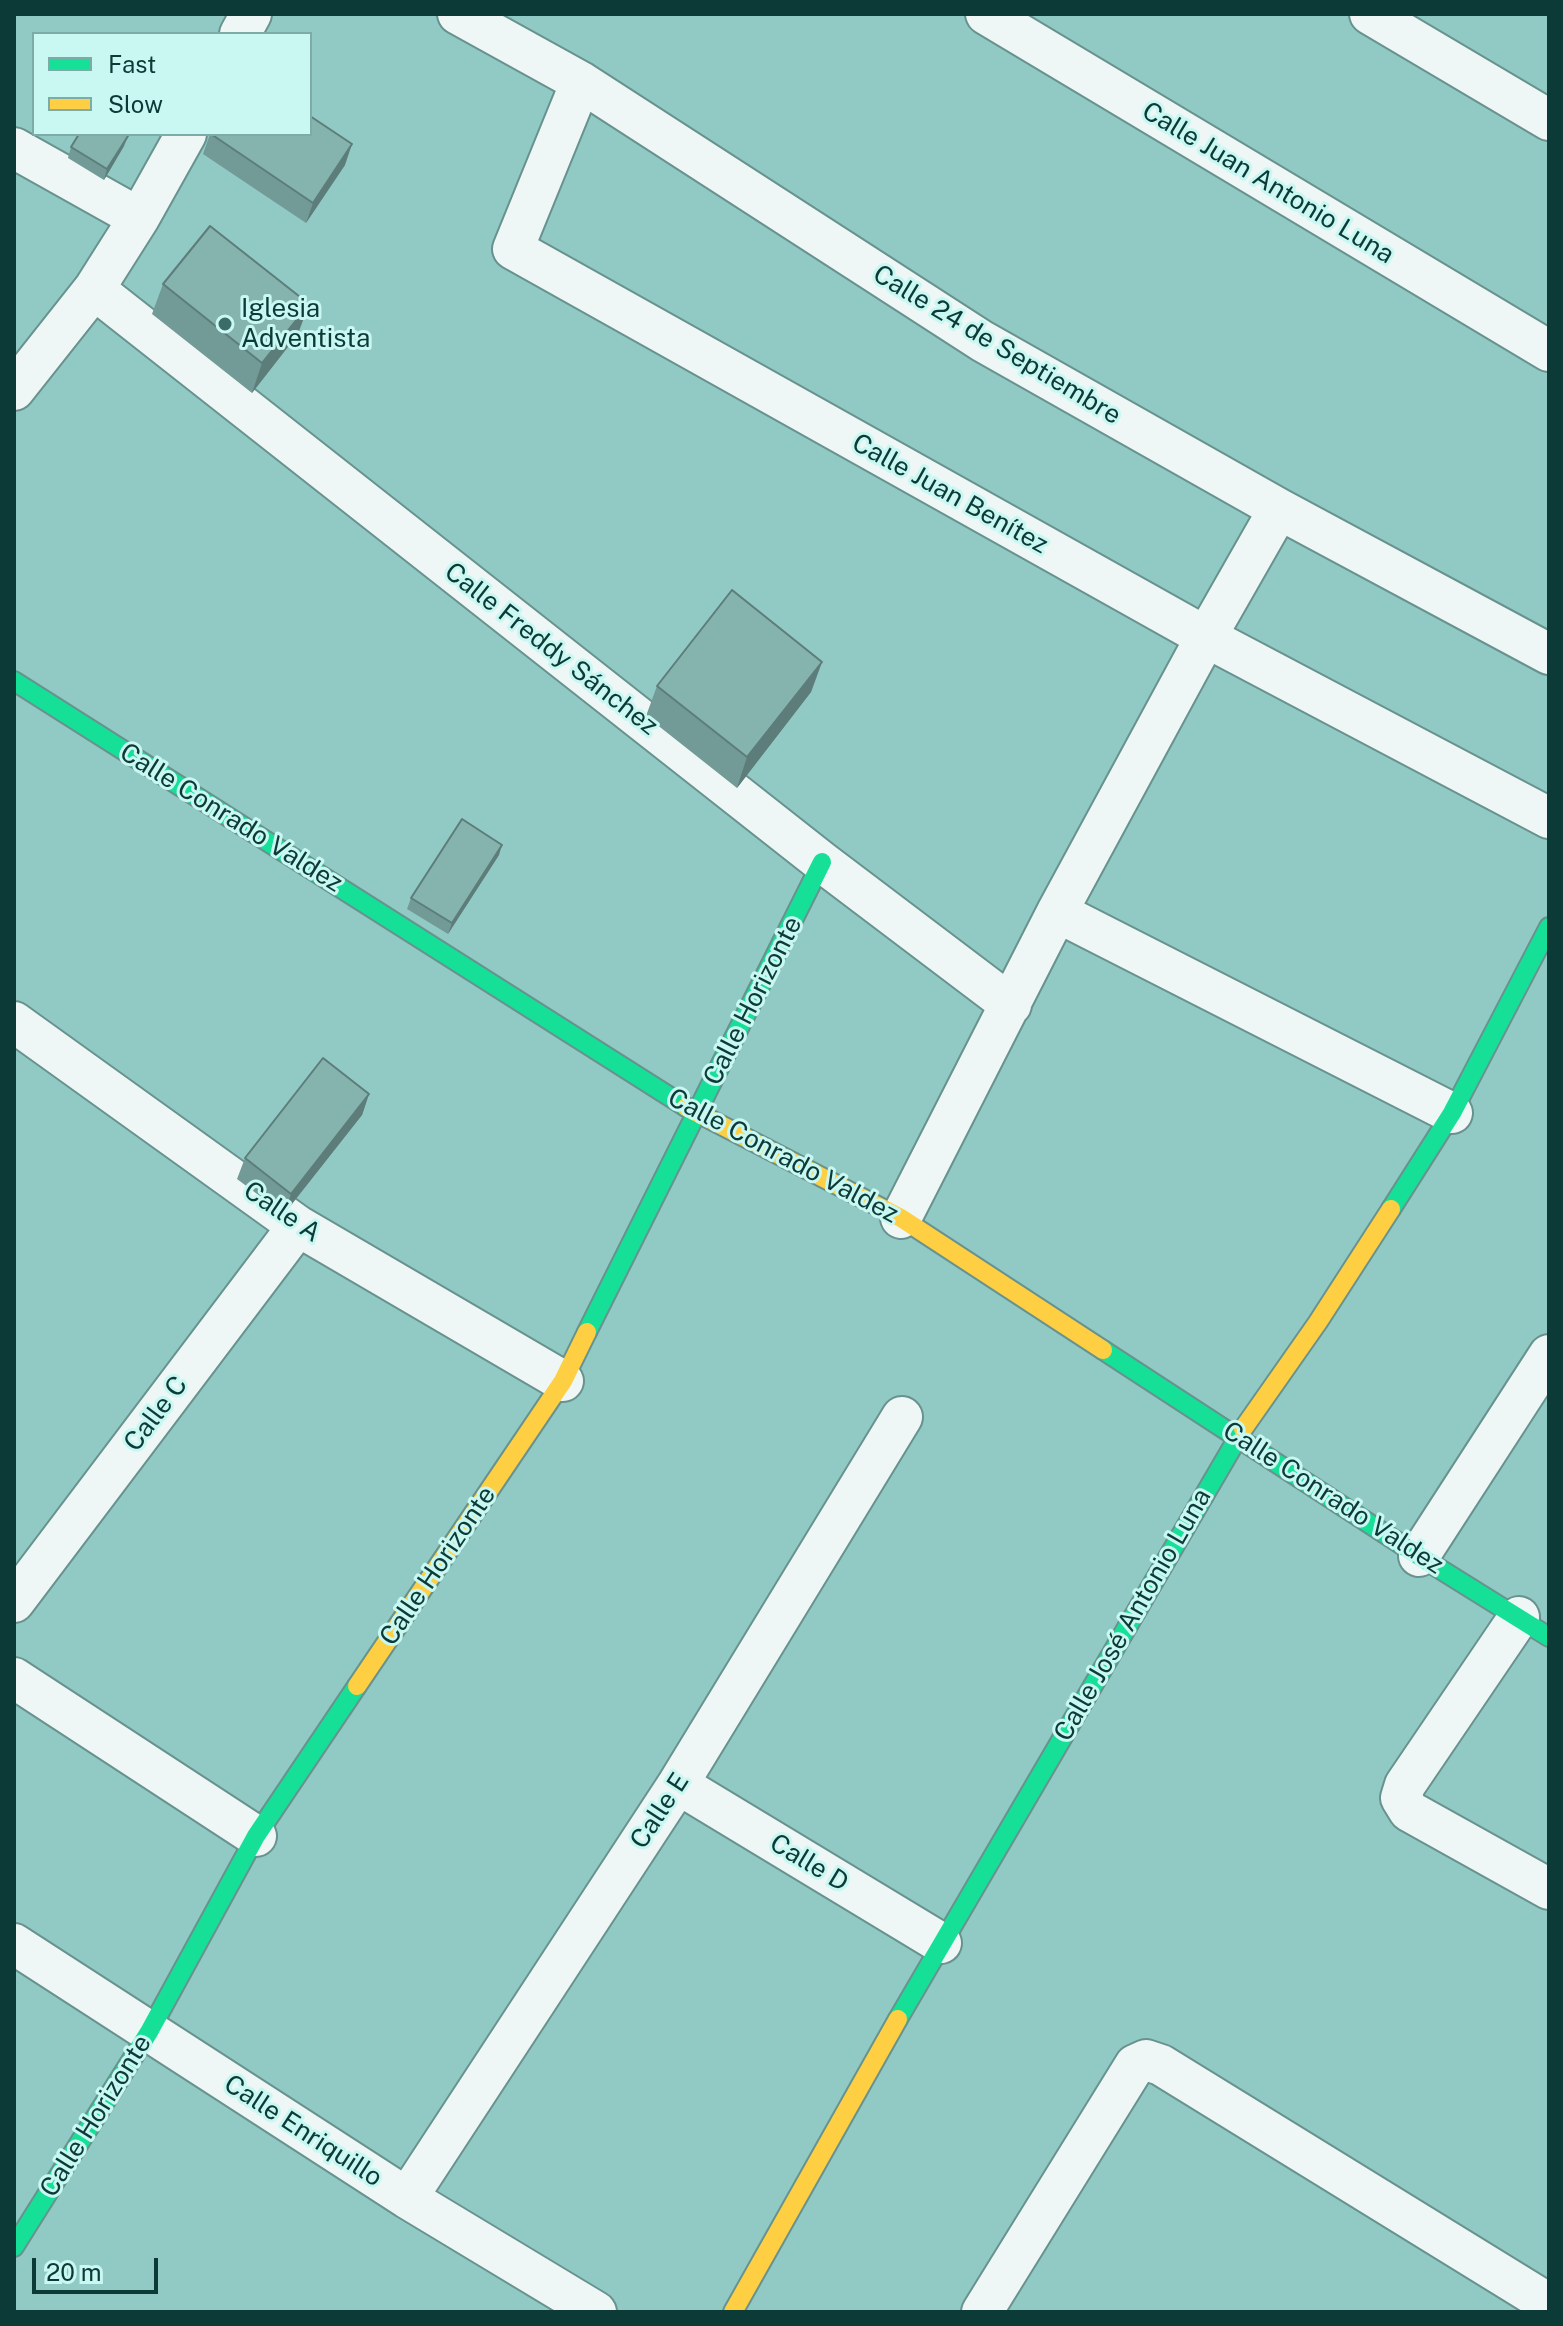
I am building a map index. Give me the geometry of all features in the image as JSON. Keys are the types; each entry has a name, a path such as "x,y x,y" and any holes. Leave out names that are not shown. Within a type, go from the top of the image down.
{"street":[{"path":"241,32 251,14"},
{"name":"Calle 24 de Septiembre","path":"458,14 581,82 982,341 1279,509 1549,654"},
{"name":"Calle Juan Antonio Luna","path":"986,14 1549,351"},
{"path":"1370,14 1549,120"},
{"name":"Calle Juan Benítez","path":"581,82 513,249 1206,637 1549,818"},
{"path":"14,390 94,289 139,218 185,136"},
{"path":"14,148 139,218"},
{"name":"Calle Freddy Sánchez","path":"94,289 822,862 1011,1005"},
{"path":"901,1218 1057,912 1279,509"},
{"name":"Calle Conrado Valdez","path":"14,681 696,1114 901,1218 1419,1556 1534,1627"},
{"name":"Calle Horizonte","path":"14,2247 149,2032 256,1836 563,1381 822,862"},
{"path":"1057,912 1452,1113"},
{"name":"Calle José Antonio Luna","path":"733,2312 941,1943 1238,1436 1318,1322 1452,1113 1549,927"},
{"name":"Calle A","path":"15,1026 298,1226 563,1381"},
{"name":"Calle C","path":"14,1602 298,1226"},
{"path":"1419,1556 1549,1355"},
{"name":"Calle E","path":"407,2198 678,1784 902,1417"},
{"path":"1534,1627 1405,1785 1401,1798 1409,1811 1549,1889"},
{"path":"14,1678 256,1836"},
{"name":"Calle D","path":"678,1784 941,1943"},
{"name":"Calle Enriquillo","path":"14,1944 407,2198 596,2312"},
{"path":"982,2312 1135,2065 1146,2060 1161,2065 1549,2304"}],"building":[{"path":"312,117 352,144 313,203 214,136 312,136"},
{"path":"78,136 128,136 107,169 71,147"},
{"path":"210,226 309,304 262,363 163,284"},
{"path":"732,590 822,662 747,757 657,686"},
{"path":"462,819 502,845 452,923 411,898"},
{"path":"323,1058 369,1094 291,1194 245,1158"}],"traffic: fast":[{"path":"14,681 686,1107"},
{"path":"587,1332 822,862"},
{"path":"1391,1209 1452,1113 1549,927"},
{"path":"1103,1350 1549,1637"},
{"path":"898,2019 1243,1429"},
{"path":"14,2247 149,2032 256,1836 357,1686"}],"traffic: slow":[{"path":"686,1107 901,1218 1103,1350"},
{"path":"1243,1429 1318,1322 1391,1209"},
{"path":"357,1686 563,1381 587,1332"},
{"path":"733,2312 898,2019"}],"place":[{"name":"Iglesia Adventista","path":"225,324"}]}
